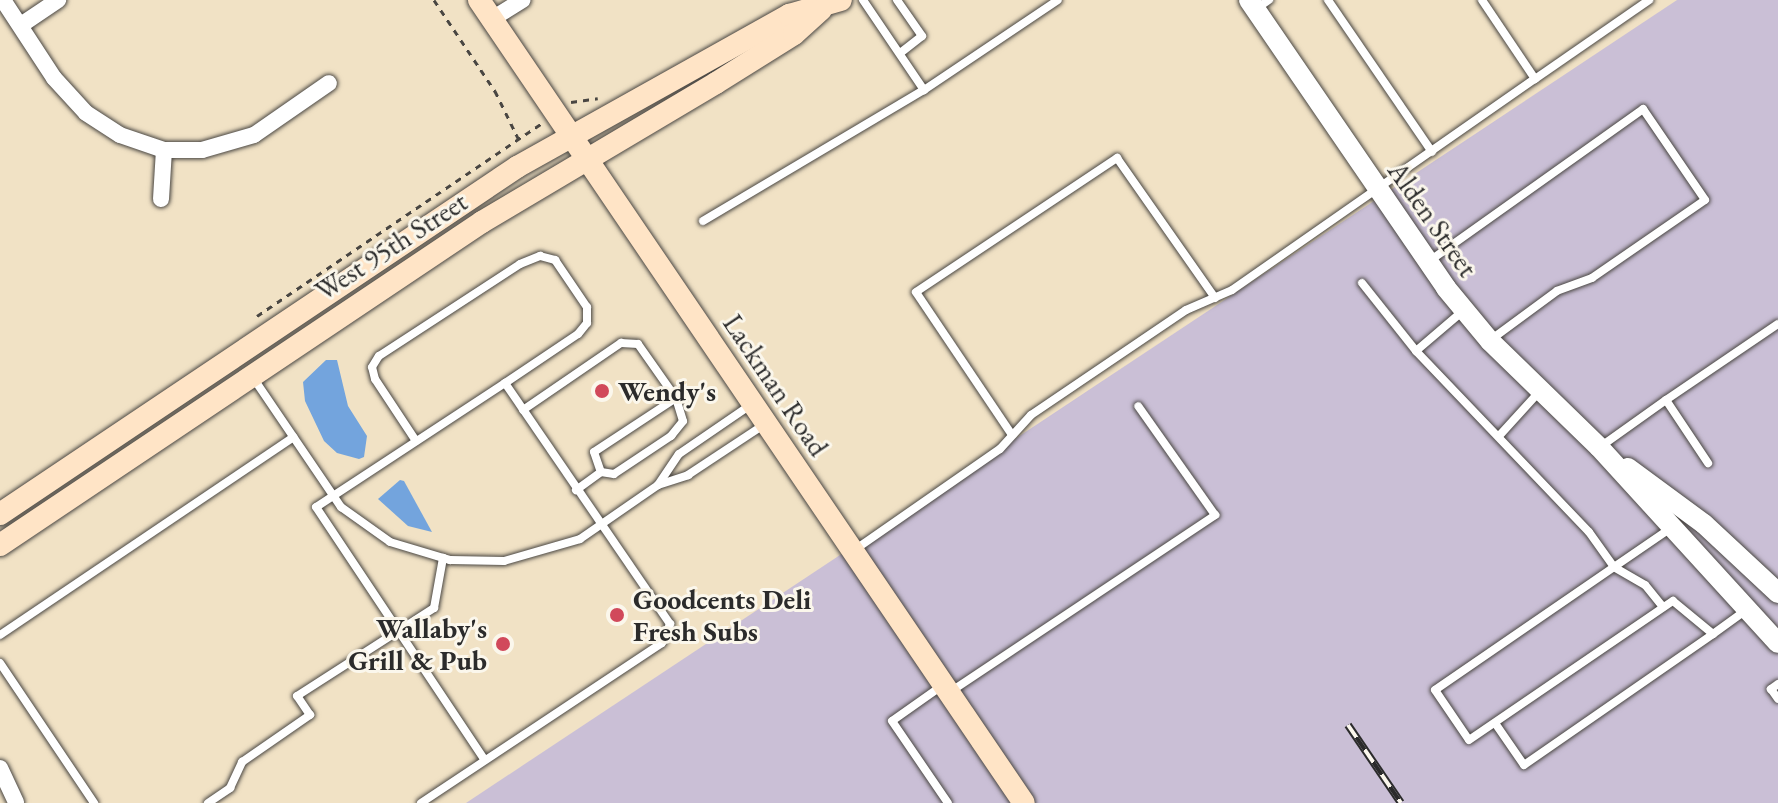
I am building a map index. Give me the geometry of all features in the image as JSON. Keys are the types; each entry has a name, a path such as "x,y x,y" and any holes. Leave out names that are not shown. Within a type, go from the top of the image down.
{"main road":[{"name":"Lackman Road","path":"479,0 1024,803"},
{"name":"West 95th Street","path":"0,514 385,252 571,136 789,15 831,5"},
{"name":"West 95th Street","path":"0,545 470,230 794,34 831,5"}],"street":[{"path":"3,0 54,78 86,113 120,135 164,150 202,150 254,135 329,83"},
{"path":"21,25 58,0"},
{"path":"492,19 523,0"},
{"name":"Alden Street","path":"1258,3 1378,190 1464,310 1490,341 1599,447 1778,643"},
{"path":"161,199 164,150"},
{"name":"Alden Street","path":"1599,447 1704,524 1778,593"},
{"path":"0,768 16,803"}],"lane":[{"path":"863,0 924,90"},
{"path":"897,0 922,36 900,53"},
{"path":"703,221 924,90 1058,0"},
{"path":"1328,0 1432,152"},
{"path":"1482,0 1535,79"},
{"path":"853,551 1000,449 1031,415 1186,310 1215,298 1378,190 1649,0"},
{"path":"1428,263 1643,109 1705,200 1592,278 1557,291 1490,341"},
{"path":"1012,435 916,292 1117,158 1215,298"},
{"path":"416,441 372,367 379,356 520,264 540,256 555,260 587,307 587,323 570,341 316,507 485,760"},
{"path":"1362,283 1416,351 1589,532 1614,567 1645,585 1663,607"},
{"path":"1416,351 1464,310"},
{"path":"1599,447 1778,324"},
{"path":"523,410 621,343 638,344 676,398 683,421 671,436 614,474 601,472 576,490"},
{"path":"252,375 341,507 390,542 443,558 504,561 541,554 603,527 658,485 679,454 752,404"},
{"path":"421,803 662,643 670,624 505,383"},
{"path":"1499,436 1540,391"},
{"path":"601,472 594,452 676,398"},
{"path":"1666,400 1708,463"},
{"path":"948,803 892,721 1215,515 1138,406"},
{"path":"658,485 688,475 765,424"},
{"path":"0,635 293,437"},
{"path":"1671,528 1435,690 1469,740 1673,601 1713,634"},
{"path":"208,803 230,788 242,762 310,715 297,696 434,608 443,558"},
{"path":"1495,723 1524,765 1749,609"},
{"path":"0,663 94,803"},
{"path":"1778,684 1771,689 1778,699"}],"path":[{"path":"434,0 495,91 518,139"}],"shaded area":[{"path":"1677,0 1778,0 1778,803 466,803"}],"water":[{"path":"326,360 337,360 348,406 367,436 364,457 359,459 337,453 324,441 305,401 303,382"},
{"path":"400,480 404,481 432,532 408,526 378,499"}],"railway":[{"path":"1348,725 1401,803"}],"place":[{"name":"Wendy's","path":"602,391"},
{"name":"Goodcents Deli Fresh Subs","path":"617,615"},
{"name":"Wallaby's Grill & Pub","path":"503,644"}]}
